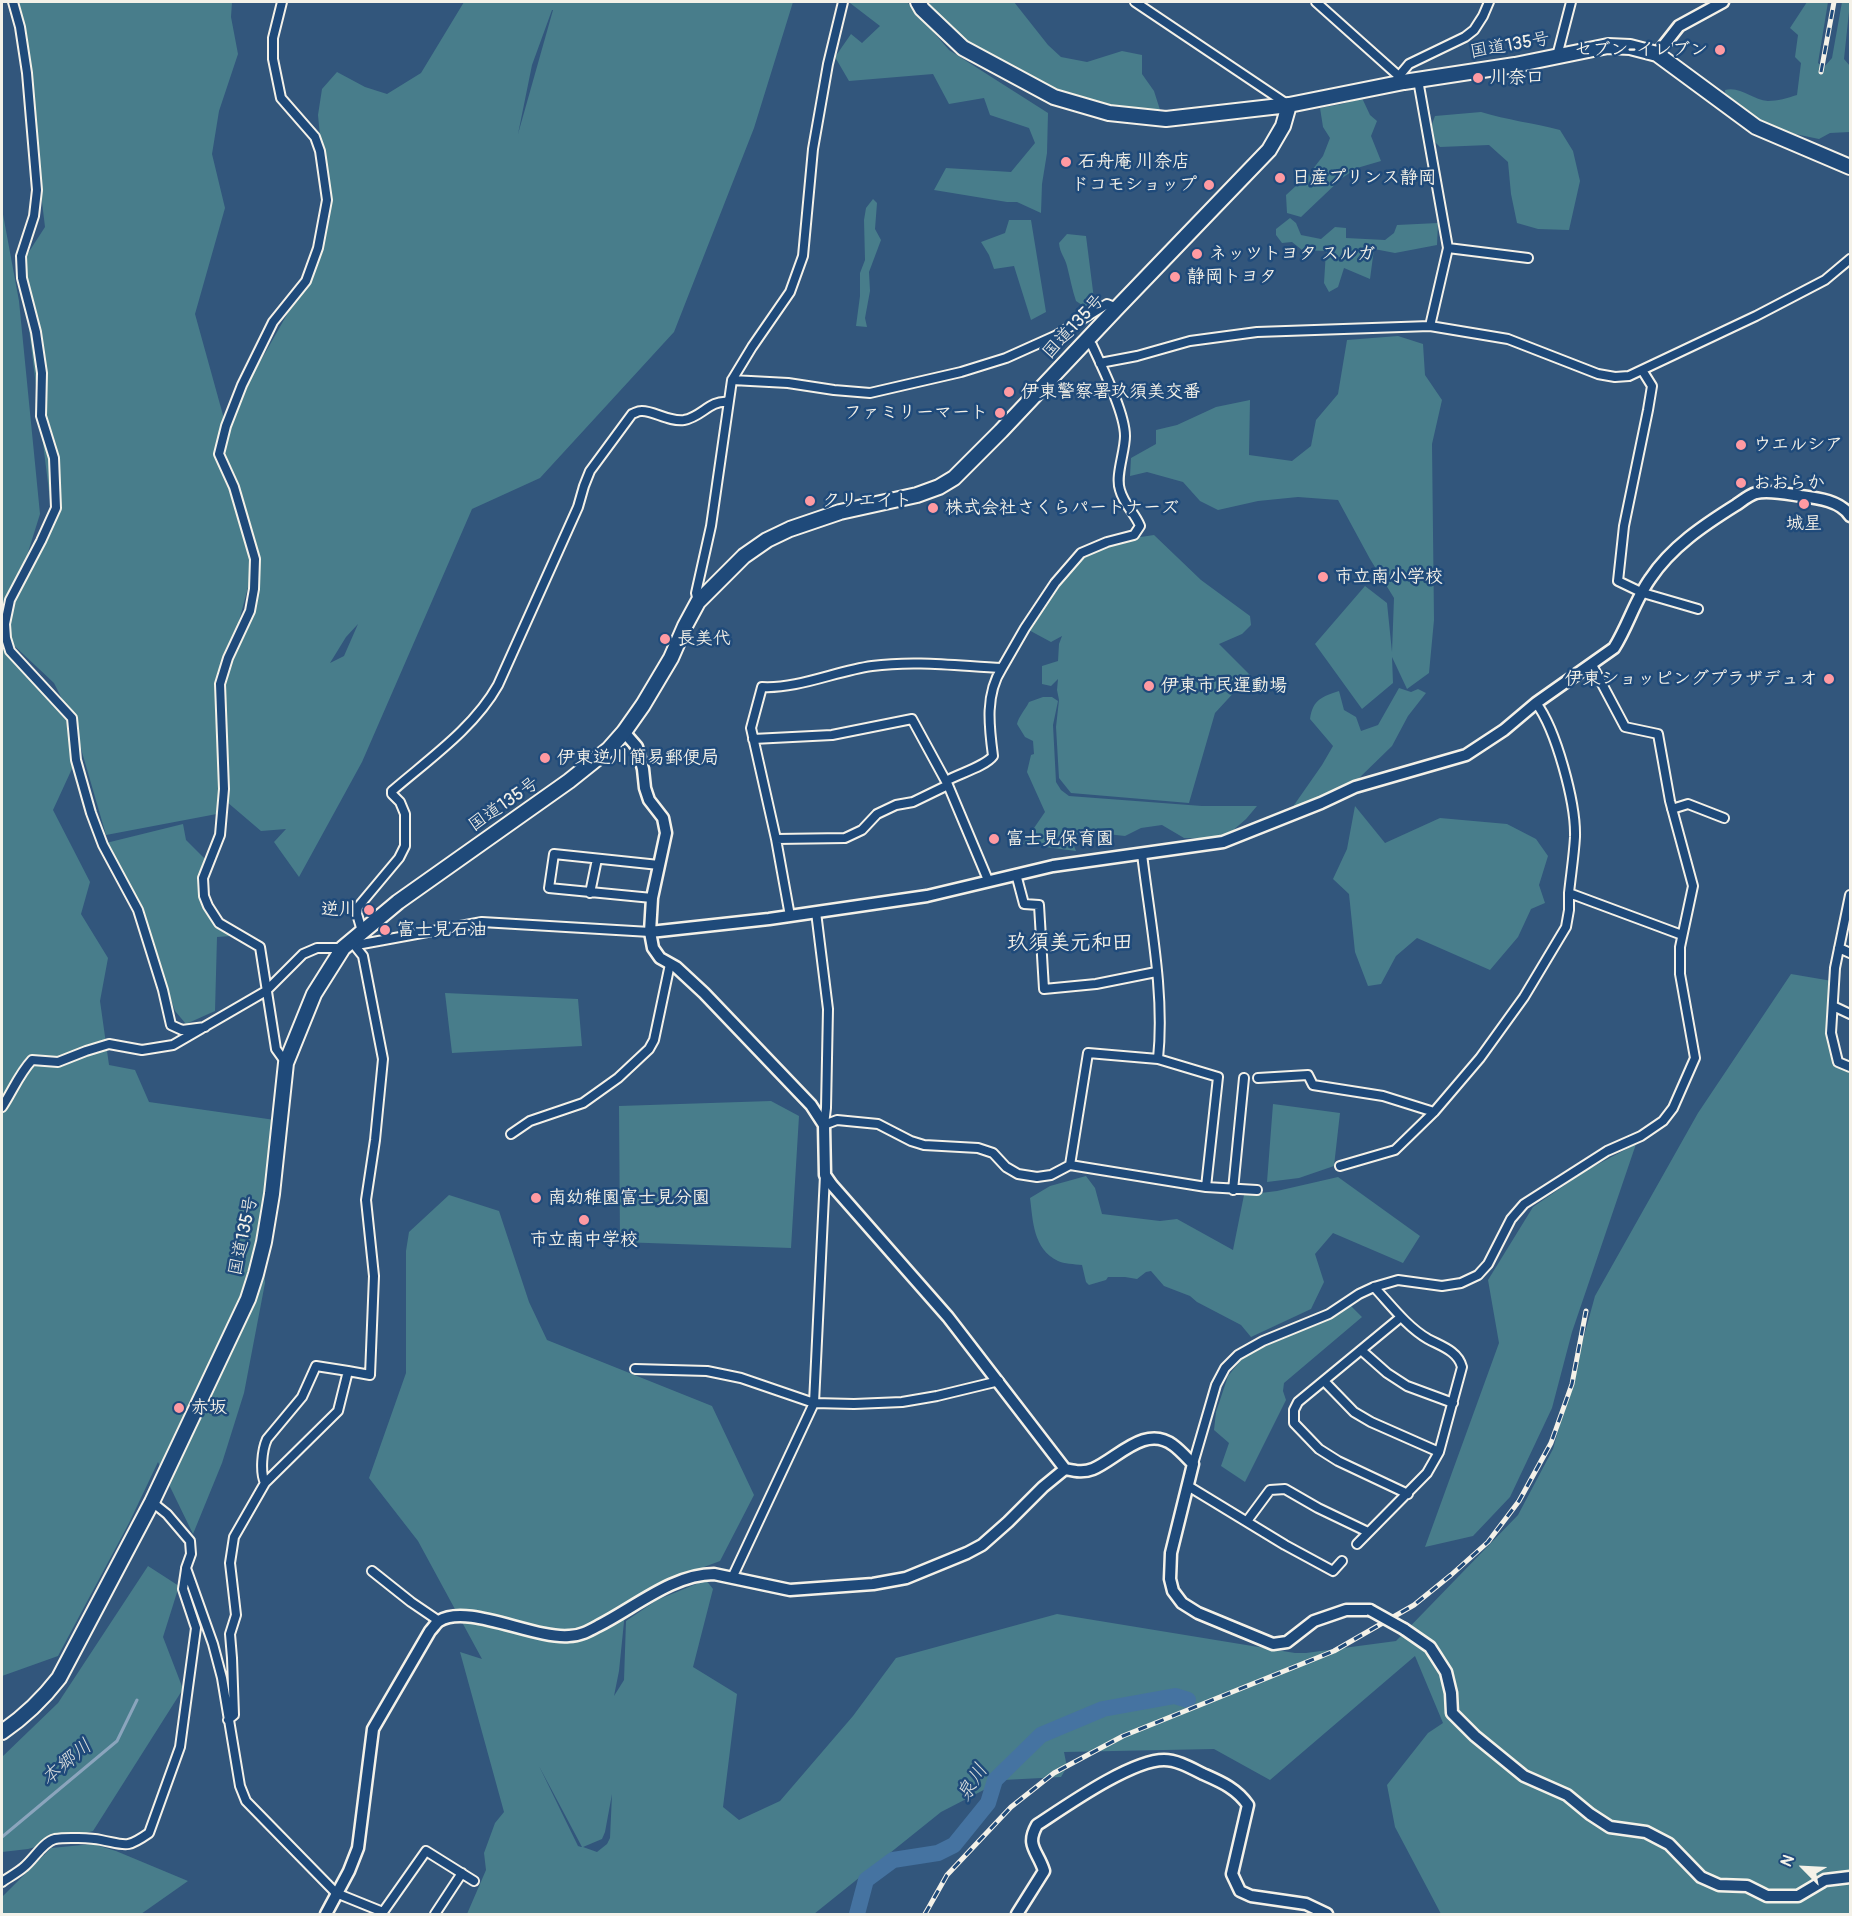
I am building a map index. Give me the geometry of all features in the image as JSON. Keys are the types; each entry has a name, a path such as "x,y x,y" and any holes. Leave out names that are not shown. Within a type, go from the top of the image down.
{"highway":[{"name":"国道135号","path":"918,2 922,9 963,48 1054,97 1109,113 1166,119 1289,105 1407,79 1515,65 1608,46 1630,47 1657,54 1756,127 1851,167"},
{"name":"国道135号","path":"2,1732 35,1706 59,1678 152,1502 248,1299 256,1274 272,1194 286,1063 314,994 347,945 398,902 569,781 609,749 644,705 671,658 684,626 698,602 744,556 767,540 790,529 840,512 917,495 939,487 954,478 1002,431 1269,150 1283,126 1289,105"}],"street":[{"path":"13,2 20,27 27,73 37,190 34,216 21,256 22,278 36,332 42,373 41,416 54,458 56,508 10,600 5,624 6,638 10,651 72,718 76,760 91,813 103,845 138,910 163,990 171,1025 182,1030 205,1028"},
{"path":"282,2 273,38 273,59 281,98 315,137 320,151 327,200 318,248 306,281 273,322 238,394 219,454 234,487 247,525 255,559 254,589 250,611 228,658 220,684 224,789 220,835 203,878 204,896 219,923 260,947 276,1049 286,1063"},
{"path":"698,602 696,592 711,526 732,380 790,292 803,256 813,149 828,64 843,2"},
{"path":"1135,2 1289,105"},
{"path":"1316,2 1407,79"},
{"path":"1430,326 1448,248 1407,79 1409,64 1465,37 1474,30 1489,2"},
{"path":"1557,56 1571,2"},
{"path":"1657,54 1678,26 1723,2"},
{"path":"1448,248 1528,258"},
{"path":"1100,363 1137,356 1190,341 1257,332 1430,326 1508,339 1598,374 1615,377 1629,376 1756,316 1825,280 1851,259"},
{"path":"732,380 788,383 870,393 961,372 1006,358 1055,336 1107,304 1117,308"},
{"path":"776,839 846,838 862,831 877,814 896,805 913,802 962,772 988,763 993,756 989,719 991,698 997,676 1025,628 1055,583 1081,553 1107,542 1134,535 1140,526 1137,517 1126,506 1119,488 1125,437 1124,423 1092,345 1087,341"},
{"path":"1642,370 1652,386 1623,526 1618,581 1642,593 1698,609"},
{"path":"362,931 357,914 358,907 399,858 405,846 405,814 400,802 392,795 392,790 471,722 489,700 578,507 590,471 632,414 641,411 683,420 693,417 719,401 728,402"},
{"path":"2,1107 24,1069 32,1060 58,1062 109,1044 142,1050 172,1045 266,991 303,954 317,948 362,945 482,922 650,932 790,916 927,896 1053,866 1223,842 1321,803 1354,787 1466,754 1504,730 1536,703 1614,648 1642,593 1658,568 1680,544 1754,493 1814,497 1849,512"},
{"path":"790,916 776,839 751,728 762,687 790,686 869,666 904,663 1002,668"},
{"path":"1592,665 1625,727 1658,734 1672,808 1693,886 1680,947 1680,974 1695,1058 1673,1108 1664,1121 1641,1136 1607,1151 1524,1204 1511,1219 1488,1264 1478,1275 1461,1283 1442,1286 1398,1280 1374,1287 1329,1314 1263,1341 1238,1355 1225,1368 1216,1385 1171,1553 1170,1580 1173,1591 1182,1603 1198,1613 1273,1644 1287,1642 1314,1621 1346,1610 1370,1610 1430,1647 1446,1672 1451,1693 1452,1713 1475,1736 1524,1776 1567,1796 1611,1827 1646,1832 1670,1844 1701,1877 1719,1885 1748,1886 1767,1896 1798,1896 1825,1880 1851,1878"},
{"path":"1340,1167 1395,1150 1434,1112 1480,1058 1524,997 1566,927 1575,837 1572,805 1555,737 1536,703"},
{"path":"753,739 825,735 912,720 947,783 988,880"},
{"path":"624,732 637,747 645,788 649,800 663,819 666,834 652,898 650,932 653,948 660,958 676,967 704,993 811,1105 824,1125"},
{"path":"1672,808 1688,804 1724,818"},
{"path":"652,898 549,888 554,854 659,865"},
{"path":"1142,854 1161,1031 1158,1059"},
{"path":"590,893 597,859"},
{"path":"1016,874 1024,904 1039,906 1044,989 1096,984 1156,972"},
{"path":"1569,893 1682,935"},
{"path":"1851,895 1835,968 1831,1033 1838,1062 1851,1067"},
{"path":"732,1578 814,1403 825,1175 824,1125 828,1009 816,912"},
{"path":"265,1483 262,1478 267,1439 302,1397 316,1366 370,1375 374,1276 366,1200 383,1059 363,956 347,945"},
{"path":"1839,948 1851,953"},
{"path":"511,1134 530,1121 583,1103 618,1078 650,1049 654,1040 670,964"},
{"path":"1833,1006 1851,1014"},
{"path":"1071,1165 1088,1053 1158,1059 1218,1077 1206,1187"},
{"path":"1258,1078 1308,1075 1313,1085 1383,1096 1434,1112"},
{"path":"1233,1190 1244,1078"},
{"path":"824,1125 837,1119 878,1124 911,1142 978,1148 993,1152 1006,1167 1018,1174 1036,1178 1051,1175 1071,1165 1206,1187 1257,1191"},
{"path":"825,1175 948,1317 1065,1469 1082,1472 1093,1469 1136,1442 1155,1438 1172,1443 1193,1464"},
{"path":"1357,1544 1427,1473 1439,1452 1462,1367 1461,1360 1444,1345 1426,1338 1401,1317 1374,1287"},
{"path":"1401,1317 1298,1402 1294,1410 1294,1423 1319,1449 1338,1461 1408,1494"},
{"path":"1361,1350 1407,1386 1453,1403"},
{"path":"635,1370 707,1371 741,1378 814,1403 902,1402 999,1381"},
{"path":"228,1720 234,1715 230,1634 236,1615 230,1563 234,1537 265,1483 338,1411 348,1371"},
{"path":"1324,1381 1354,1412 1371,1422 1439,1452"},
{"path":"326,1914 349,1871 358,1848 373,1729 430,1631 439,1621 464,1615 544,1635 576,1636 691,1576 714,1574 790,1590 873,1584 906,1578 982,1545 1065,1469"},
{"path":"1188,1486 1284,1545 1333,1571 1342,1561"},
{"path":"1247,1521 1270,1490 1285,1489 1368,1532"},
{"path":"2,1882 24,1867 54,1839 100,1839 118,1845 127,1845 149,1833 180,1747 196,1628 183,1589 191,1554 190,1541 167,1514 152,1502"},
{"path":"186,1568 213,1644 222,1678 240,1786 246,1801 336,1893 383,1912 426,1851 474,1881"},
{"path":"372,1571 439,1621"},
{"path":"1017,1914 1044,1871 1041,1859 1032,1846 1031,1835 1037,1825 1093,1789 1141,1764 1165,1760 1183,1764 1225,1784 1235,1790 1248,1805 1232,1874 1240,1891 1251,1896 1306,1904 1327,1914"},
{"path":"435,1914 462,1873"}],"green space":[{"path":"7,2 232,2 231,17 238,54 219,111 212,154 225,208 195,314 226,426 231,413 306,281 324,219 324,178 318,115 322,89 337,72 365,87 387,94 421,73 464,2 793,2 754,128 674,332 540,478 472,509 362,762 299,877 274,842 286,829 261,831 227,802 226,746 222,813 106,835 73,721 76,760 53,810 90,882 81,914 108,958 100,1001 109,1065 135,1070 149,1102 275,1120 261,1215 265,1283 244,1393 222,1463 193,1534 158,1462 129,1523 58,1656 2,1676 2,209 19,301 40,514 20,578 52,516 21,264 45,227 25,61","holes":["553,10 518,134 532,65","254,565 255,580 248,627 231,658","358,624 344,656 330,663 346,637","7,639 54,683 65,705 6,646"]},
{"path":"851,2 907,2 949,50 1048,113 1041,213 1017,202 934,190 946,168 1011,172 1035,143 1029,128 990,115 984,98 949,104 933,74 849,81 835,57 851,34 862,43 880,26"},
{"path":"921,2 1014,2 1048,45 1061,57 1087,62 1122,51 1142,55 1142,74 1154,91 1161,113 1107,109 1024,81 974,54"},
{"path":"1807,2 1828,2 1818,63 1824,67 1832,58 1842,2 1850,2 1844,59 1850,66 1850,132 1830,133 1819,139 1772,127 1726,100 1725,90 1741,91 1768,101 1797,95 1801,63 1795,57 1798,35 1790,28"},
{"path":"1362,98 1370,115 1377,121 1371,136 1381,161 1357,168 1342,178 1301,217 1287,213 1286,195 1309,174 1323,156 1330,138 1323,127 1320,108"},
{"path":"1481,112 1560,130 1573,151 1580,181 1569,230 1538,229 1517,223 1508,162 1489,145 1440,147 1428,135 1435,116"},
{"path":"873,199 877,203 875,229 881,240 869,272 870,291 865,318 867,327 856,326 860,273 865,260 864,220 866,208"},
{"path":"1290,218 1296,223 1301,235 1321,239 1335,227 1346,228 1346,238 1385,240 1394,233 1397,225 1438,223 1437,245 1395,253 1374,249 1370,279 1344,268 1338,287 1329,292 1324,283 1326,251 1302,250 1292,242 1282,243 1276,235 1276,229"},
{"path":"1009,220 1031,220 1046,312 1031,320 1014,266 994,269 981,242 1005,233"},
{"path":"1067,234 1086,236 1094,299 1085,307 1076,301 1061,253 1059,243"},
{"path":"1398,336 1423,344 1425,375 1442,400 1432,444 1434,620 1429,673 1407,689 1392,657 1393,683 1362,709 1315,644 1365,586 1387,603 1392,652 1394,598 1338,500 1298,497 1258,501 1218,510 1200,501 1183,482 1147,472 1130,476 1131,458 1156,444 1156,430 1177,425 1216,407 1250,400 1249,455 1292,461 1311,446 1316,420 1338,394 1347,340"},
{"name":"伊東市民運動場","path":"1154,535 1201,580 1250,616 1251,625 1242,634 1219,644 1250,675 1215,713 1189,803 1071,793 1059,778 1056,727 1059,700 1058,679 1051,686 1042,684 1042,666 1058,661 1062,636 1051,642 1025,628 1065,570 1107,542"},
{"path":"1399,688 1411,692 1418,689 1426,693 1408,716 1392,746 1354,783 1292,808 1333,746 1310,719 1316,703 1323,697 1339,691 1344,710 1356,717 1361,731 1378,725"},
{"path":"1043,697 1052,697 1058,701 1053,725 1056,782 1069,796 1202,806 1257,806 1223,839 1184,838 1162,825 1141,828 1125,836 1088,832 1070,836 1076,851 1023,844 1045,812 1027,772 1031,755 1034,754 1033,741 1025,737 1017,724 1029,702"},
{"path":"1355,806 1385,843 1440,818 1507,824 1536,839 1548,856 1539,885 1545,903 1531,909 1518,937 1490,970 1417,938 1396,956 1381,984 1368,986 1355,952 1349,894 1333,879 1347,849"},
{"path":"183,824 186,840 205,859 203,882 219,923 231,936 217,937 215,1011 186,1024 175,1011 133,891 106,843"},
{"path":"1791,974 1832,981 1834,1065 1850,1072 1850,1914 1441,1914 1395,1827 1387,1785 1428,1733 1443,1723 1415,1656 1270,1780 1214,1749 1064,1752 1067,1767 1061,1777 1003,1780 941,1812 814,1914 467,1914 486,1870 484,1853 495,1823 504,1812 460,1652 482,1659 418,1541 369,1478 406,1373 406,1251 409,1232 449,1195 499,1211 529,1302 547,1340 712,1406 754,1495 720,1561 659,1584 625,1612 614,1696 624,1680 626,1621 657,1600 706,1580 713,1589 693,1667 737,1694 723,1807 739,1820 780,1801 853,1716 896,1658 1057,1614 1295,1653 1396,1641 1518,1515 1553,1449 1595,1296 1698,1113","holes":["539,1766 582,1847 578,1846","612,1794 610,1838 607,1844 597,1852 583,1847 602,1839"]},
{"path":"445,993 578,999 582,1046 452,1053"},
{"path":"771,1101 799,1116 791,1248 620,1242 619,1106"},
{"path":"1273,1104 1340,1113 1334,1166 1299,1178 1267,1182"},
{"path":"1636,1144 1572,1332 1552,1408 1510,1497 1473,1536 1425,1547 1499,1343 1488,1280 1533,1207 1587,1170"},
{"path":"1086,1176 1095,1188 1102,1214 1160,1221 1177,1219 1233,1250 1244,1195 1277,1191 1338,1177 1420,1236 1403,1263 1333,1233 1315,1254 1324,1282 1311,1309 1251,1337 1241,1325 1190,1296 1164,1286 1151,1271 1137,1279 1108,1277 1106,1280 1089,1285 1086,1282 1082,1265 1060,1262 1050,1256 1036,1234 1030,1198 1050,1186"},
{"path":"1351,1306 1362,1317 1284,1383 1283,1391 1286,1400 1245,1482 1221,1466 1229,1443 1214,1430 1216,1412 1228,1376 1246,1354 1331,1319"},
{"path":"148,1566 179,1586 163,1637 183,1689 93,1831 28,1849 2,1852 2,1757 58,1703"},
{"path":"93,1844 116,1851 188,1881 141,1914 2,1914 2,1897 51,1848"}],"waterway":[{"name":"泉川","path":"857,1914 866,1880 893,1860 938,1853 954,1845 988,1803 995,1780 1041,1735 1103,1709 1175,1696 1188,1700"},
{"name":"本郷川","path":"2,1837 117,1741 137,1700"}],"railway":[{"path":"1821,72 1834,2"},
{"path":"925,1914 947,1875 1011,1807 1054,1773 1123,1736 1334,1651 1414,1605 1488,1542 1519,1501 1551,1443 1572,1384 1586,1311"}],"place":[{"name":"セブン-イレブン","path":"1720,50"},
{"name":"川奈口","path":"1478,78"},
{"name":"石舟庵 川奈店","path":"1066,162"},
{"name":"日産プリンス静岡","path":"1280,178"},
{"name":"ドコモショップ","path":"1209,185"},
{"name":"ネッツトヨタ スルガ","path":"1197,254"},
{"name":"静岡トヨタ","path":"1175,277"},
{"name":"伊東警察署玖須美交番","path":"1009,392"},
{"name":"ファミリーマート","path":"1000,413"},
{"name":"ウエルシア","path":"1741,445"},
{"name":"おおらか","path":"1741,483"},
{"name":"クリエイト","path":"810,501"},
{"name":"城星","path":"1804,504"},
{"name":"株式会社さくらパートナーズ","path":"933,508"},
{"name":"市立南小学校","path":"1323,577"},
{"name":"長美代","path":"665,639"},
{"name":"伊東ショッピングプラザデュオ","path":"1829,679"},
{"name":"伊東市民運動場","path":"1149,686"},
{"name":"伊東逆川簡易郵便局","path":"545,758"},
{"name":"富士見保育園","path":"994,839"},
{"name":"逆川","path":"369,910"},
{"name":"富士見石油","path":"385,930"},
{"name":"南幼稚園富士見分園","path":"536,1198"},
{"name":"市立南中学校","path":"584,1220"},
{"name":"赤坂","path":"179,1408"}],"district":[{"name":"玖須美元和田","path":"1070,944"}]}
